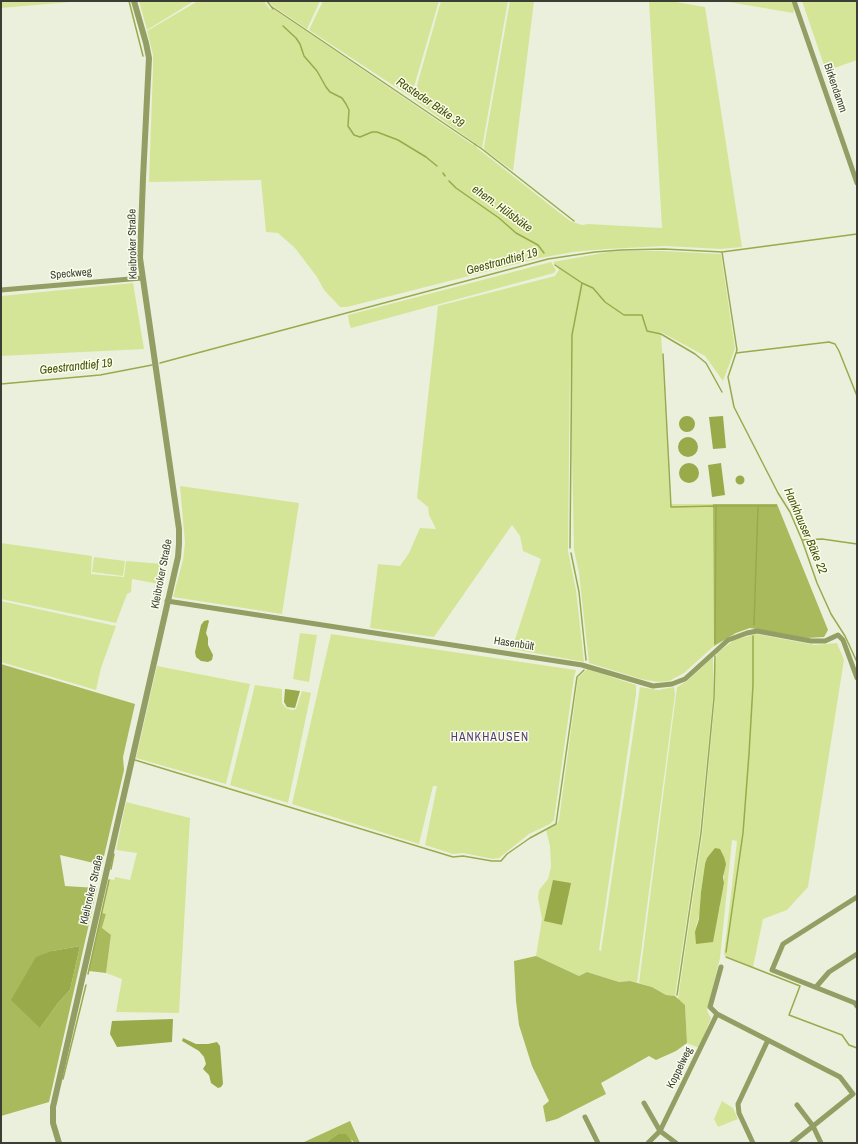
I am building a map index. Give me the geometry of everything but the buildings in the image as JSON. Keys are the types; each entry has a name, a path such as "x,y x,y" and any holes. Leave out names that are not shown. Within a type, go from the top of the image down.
{"street":[{"name":"Kleibroker Straße","path":"59,1143 53,1123 53,1107 178,557 179,529 142,278 140,239 149,58 134,1"},
{"name":"Birkendamm","path":"794,1 857,183"},
{"name":"Speckweg","path":"1,290 142,278"},
{"name":"Hasenbült","path":"167,601 582,665 653,686 672,684 685,679 728,640 747,633 757,631 811,641 825,641 838,635 843,640 857,678"},
{"path":"857,897 784,944 772,970 855,1003 857,1006"},
{"path":"816,987 829,972 857,954"},
{"path":"721,967 710,1007 717,1014 840,1077 855,1092 792,1143"},
{"name":"Koppelweg","path":"648,1143 660,1131 717,1014"},
{"path":"753,1143 739,1113 738,1104 768,1040"},
{"path":"644,1104 660,1131 676,1143"},
{"path":"798,1104 813,1126 821,1143"},
{"path":"585,1117 598,1143"}],"shaded area":[{"path":"1,1 83,1 1,8"},
{"path":"139,1 194,1 147,30"},
{"path":"198,1 264,1 270,9 275,10 473,145 475,143 413,99 441,1 508,1 482,148 477,144 476,147 570,221 582,225 588,224 662,228 649,1 670,1 705,7 742,247 721,249 665,246 573,252 540,258 347,307 340,307 324,290 317,277 295,248 278,233 266,232 261,180 149,182 153,55 147,31"},
{"path":"268,1 320,1 307,29"},
{"path":"323,1 439,1 411,97 309,30"},
{"path":"510,1 534,1 513,171 485,150 484,147"},
{"path":"723,1 792,1 795,7 793,13"},
{"path":"802,1 857,1 857,60 826,71"},
{"path":"621,251 664,251 721,254 735,349 723,381 705,356 661,332 670,504 713,504 714,646 684,673 669,681 657,682 641,679 589,663 579,573 574,550 570,360 568,551 576,590 584,662 512,649 541,559 523,551 520,536 512,525 434,637 370,628 378,564 400,566 409,553 420,528 436,529 429,515 428,507 417,498 438,306 555,276 559,270 553,262"},
{"path":"551,262 556,270 554,273 351,328 349,323 348,315"},
{"path":"133,283 144,349 1,356 1,296"},
{"path":"684,416 690,416 695,421 693,430 690,432 684,432 679,427 679,421"},
{"path":"723,416 726,448 713,449 709,417"},
{"path":"688,437 695,440 698,447 695,454 688,457 681,454 678,447 681,440"},
{"path":"689,463 696,466 699,473 696,480 689,483 682,480 679,473 682,466"},
{"path":"721,463 725,495 712,497 708,465"},
{"path":"740,475 745,480 740,485 735,480"},
{"path":"180,486 299,503 282,614 173,597 183,560 185,543"},
{"path":"713,504 777,504 828,630 824,637 807,638 750,628 736,633 714,646"},
{"path":"1,543 92,556 91,574 124,577 126,561 163,564 159,584 132,579 131,592 127,594 116,623 1,599"},
{"path":"94,557 125,561 123,576 92,572"},
{"path":"1,601 116,626 101,668 96,690 1,662"},
{"path":"208,620 206,633 208,645 213,655 212,660 208,662 201,661 196,657 195,652 201,625 204,621"},
{"path":"300,633 317,635 309,682 293,679"},
{"path":"331,634 576,670 554,820 550,824 529,834 499,858 493,859 463,853 453,854 425,845 437,786 433,786 419,844 292,804"},
{"path":"756,634 815,645 837,643 844,660 808,887 787,910 763,919 753,967 724,955 737,841 732,840 720,958 707,1011 711,1018 699,1048 687,1043 685,1005 678,999 702,837 715,699 715,666 717,653 734,640","holes":["705,864 724,874 720,908 696,926 700,913"]},
{"path":"713,657 713,698 699,838 675,996 666,995 652,987 639,983 677,687 687,681"},
{"path":"1,664 135,704 123,757 124,770 102,865 60,855 65,886 97,888 49,1102 1,1116","holes":["80,946 70,990 58,1003 40,1028 52,951"]},
{"path":"157,666 250,684 226,784 136,758"},
{"path":"587,669 636,685 636,694 599,950 601,951 640,687 658,690 674,687 675,694 637,983 630,981 619,982 587,972 579,976 536,956 542,919 538,898 539,890 548,879 551,867 550,846 546,830 557,824 559,820 578,678"},
{"path":"255,685 282,689 282,703 286,708 292,710 296,709 302,691 311,693 288,803 230,785"},
{"path":"285,689 300,691 295,708 287,707 284,702"},
{"path":"126,802 190,818 179,1013 116,1012 122,979 106,973 111,936 102,929 106,914 102,913 109,879 114,880 115,877 130,880 137,853 116,850"},
{"path":"715,848 720,849 726,864 713,942 696,944 695,932 699,919 705,864 707,858"},
{"path":"553,880 571,883 562,925 544,921"},
{"path":"102,913 106,914 102,928 111,935 106,973 89,971"},
{"path":"80,946 70,990 58,1003 40,1028 11,1000 36,957 52,951"},
{"path":"536,956 579,976 587,972 619,982 630,981 652,987 666,995 675,996 685,1005 687,1043 676,1051 656,1060 649,1056 601,1083 606,1094 557,1119 546,1122 543,1106 549,1101 532,1066 519,1025 516,1001 514,961"},
{"path":"173,1019 172,1042 117,1047 110,1034 112,1021"},
{"path":"183,1038 196,1044 217,1042 220,1046 223,1084 221,1087 218,1088 211,1083 209,1075 203,1069 206,1064 204,1057 199,1051 182,1041"},
{"path":"722,1101 733,1108 738,1119 718,1127 714,1119"},
{"path":"350,1121 360,1143 353,1143 353,1141 338,1134 325,1143 302,1143"},
{"path":"338,1134 346,1134 353,1143 325,1143"}],"waterway":[{"path":"129,1 143,56"},
{"name":"Rasteder Bäke 39","path":"267,1 273,9"},
{"name":"Rasteder Bäke 39","path":"272,7 482,149 574,221"},
{"name":"ehem. Hülsbäke","path":"283,26 296,38 300,44 304,56 317,71 330,92 342,98 346,104 349,110 348,126 354,135 360,137 372,132 377,132 398,140 426,157 437,166"},
{"name":"ehem. Hülsbäke","path":"449,181 456,188 499,218 516,233 538,245 544,253"},
{"name":"Geestrandtief 19","path":"160,363 548,259 621,250 664,249 722,252 857,234"},
{"name":"Hankhauser Bäke 22","path":"722,252 737,350 728,377 734,407 778,493 790,512 802,540 817,583 831,614 845,636 857,662"},
{"name":"Hankhauser Bäke 22","path":"555,265 582,283 593,288 605,302 624,315 642,315 647,331 661,334 695,354 706,363 722,392"},
{"path":"570,548 572,335 582,283"},
{"path":"736,353 829,342 835,344 857,396"},
{"path":"663,354 671,507 716,506"},
{"name":"Geestrandtief 19","path":"1,384 100,375 152,365"},
{"path":"715,643 716,506 758,506"},
{"path":"754,625 758,506 776,506"},
{"path":"802,540 822,539 857,544"},
{"path":"571,553 579,592 586,660"},
{"path":"726,952 743,833 753,685 753,636"},
{"path":"677,995 701,833 714,698 715,656"},
{"path":"135,760 453,857 463,856 501,861 507,854 530,838 556,824 577,677 584,670"},
{"path":"111,869 114,854"},
{"path":"88,974 109,880"},
{"path":"726,957 800,986 789,1015 842,1035 849,1045 857,1048"},
{"path":"63,1079 86,985"}],"district":[{"name":"HANKHAUSEN","path":"490,738"}]}
